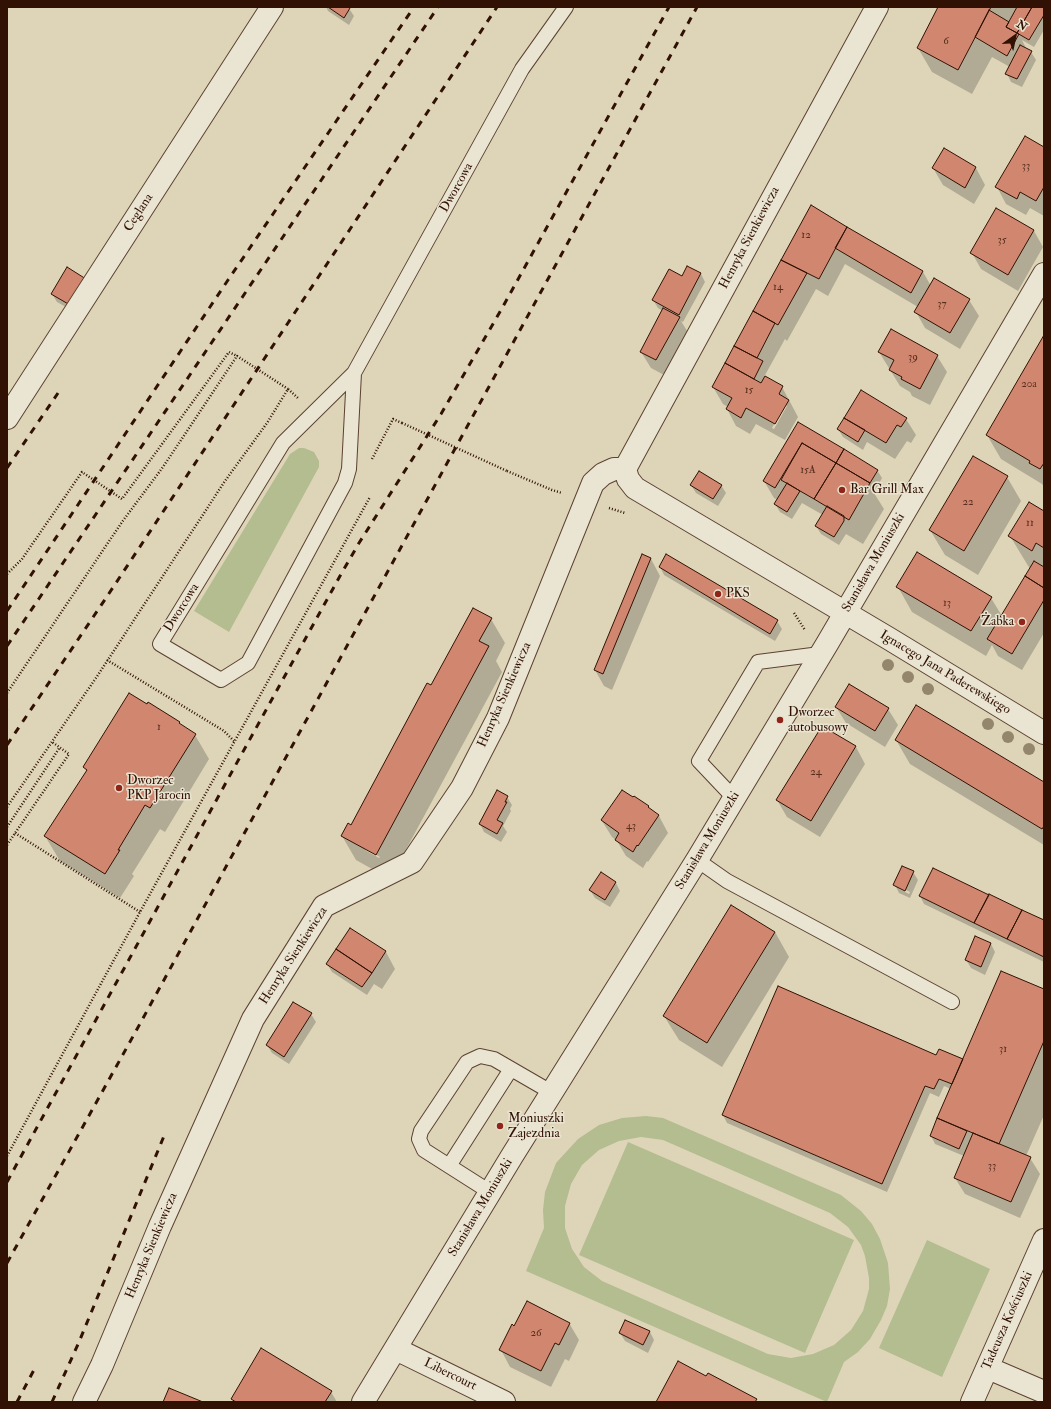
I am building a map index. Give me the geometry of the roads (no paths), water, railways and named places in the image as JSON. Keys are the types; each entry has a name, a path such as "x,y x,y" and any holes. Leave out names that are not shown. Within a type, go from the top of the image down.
{"street":[{"name":"Ceglana","path":"7,418 272,7"},
{"name":"Henryka Sienkiewicza","path":"84,1402 102,1365 160,1226 252,1019 324,906 412,862 462,788 498,718 593,483 603,474 614,469 625,469 877,7"},
{"name":"Stanisława Moniuszki","path":"363,1402 551,1092 697,860 845,613 1044,274"},
{"path":"625,469 628,478 635,488 845,613"},
{"name":"Ignacego Jana Paderewskiego","path":"845,613 1044,733"},
{"name":"Tadeusza Kościuszki","path":"972,1402 1039,1263 1044,1240"},
{"name":"Libercourt","path":"396,1349 504,1402"},
{"path":"988,1368 1044,1392"}],"lane":[{"name":"Dworcowa","path":"354,373 349,469 345,483 248,663 221,680 160,644 283,443 354,373 522,69 566,7"},
{"path":"734,798 699,762 734,702 758,662 820,654"},
{"path":"697,860 727,881 952,1002"},
{"path":"490,1192 424,1150 419,1139 421,1131 467,1062 480,1056 494,1059 551,1092"},
{"path":"449,1166 511,1069"}],"railway":[{"path":"7,611 228,280 414,7"},
{"path":"7,646 438,7"},
{"path":"7,745 497,7"},
{"path":"7,1182 340,576 359,543 441,414 501,310 669,7"},
{"path":"7,1263 136,1031 697,7"},
{"path":"7,468 58,393"},
{"path":"52,1402 79,1342 164,1136"},
{"path":"17,1402 35,1368"}],"place":[{"name":"Bar Grill Max","path":"842,490"},
{"name":"PKS","path":"718,594"},
{"name":"Żabka","path":"1022,622"},
{"name":"Dworzec autobusowy","path":"780,720"},
{"name":"Dworzec PKP Jarocin","path":"119,788"},
{"name":"Moniuszki Zajezdnia","path":"500,1126"}]}
